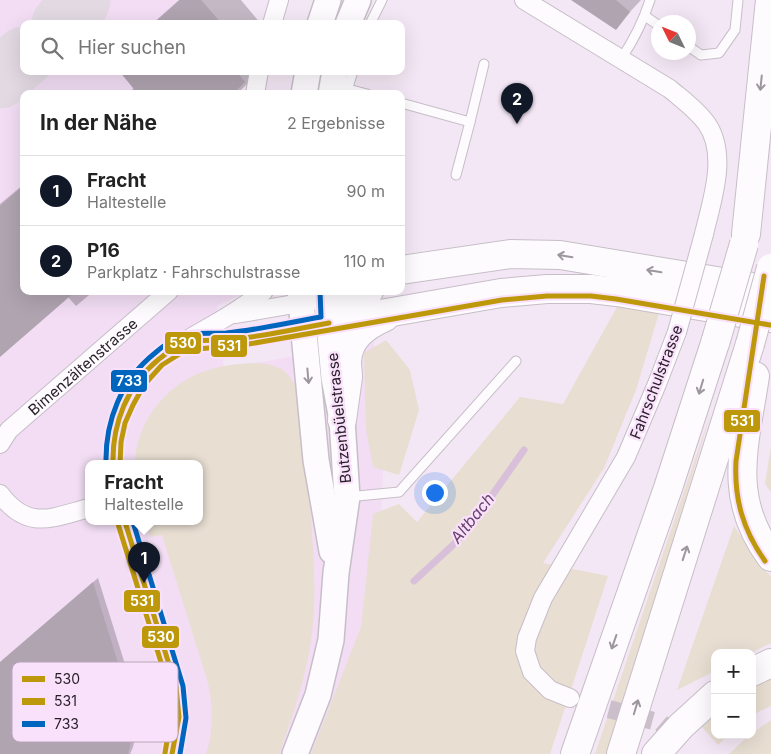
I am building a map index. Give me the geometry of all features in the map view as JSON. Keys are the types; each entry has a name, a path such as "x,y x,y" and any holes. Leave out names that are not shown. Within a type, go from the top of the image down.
{"highway":[{"path":"745,239 770,0"},
{"path":"575,754 668,488 716,340 745,239 771,129"},
{"path":"414,269 510,254 538,253 771,290"},
{"path":"771,268 755,346 742,480 744,500 754,531 771,557"},
{"path":"621,754 755,346 771,277"},
{"path":"322,310 404,308 524,290 571,289 617,292 771,318"},
{"path":"322,310 359,295"},
{"path":"342,420 348,375 347,361 352,342 373,322 404,308"},
{"path":"756,670 771,663"},
{"path":"656,754 681,726 711,699"}],"main road":[{"path":"321,20 328,0"},
{"path":"350,20 358,0"},
{"path":"305,90 307,75"},
{"path":"300,297 322,310"},
{"name":"Butzenbüelstrasse","path":"295,754 318,695 330,640 336,573 347,497 342,420 322,310"},
{"name":"Butzenbüelstrasse","path":"322,310 316,460 336,573"}],"street":[{"path":"273,20 279,0"},
{"name":"Fahrschulstrasse","path":"524,0 670,89 687,102 708,125 713,138 717,168 704,234 677,332 657,384 626,457 544,598 527,638 525,651 527,662 532,672 550,690 570,698"},
{"path":"256,90 258,75"},
{"name":"Bimenzältenstrasse","path":"0,444 10,430 164,295"},
{"path":"113,460 114,441 118,422 126,402 138,381 157,359 229,316 258,295"},
{"path":"229,316 300,297"},
{"path":"184,343 227,340 322,310"},
{"path":"0,494 5,501 21,514 38,520 85,509"},
{"path":"126,525 169,662"},
{"path":"178,707 178,722"}],"lane":[{"path":"372,20 382,0"},
{"path":"621,59 633,42 650,0"},
{"path":"696,52 701,55 719,52 735,30 738,0"},
{"path":"645,16 651,20"},
{"path":"456,176 484,64"},
{"path":"340,87 350,75"},
{"path":"405,104 470,122"},
{"path":"347,497 399,492 516,361"}],"shaded area":[{"path":"0,0 201,0 218,20 20,20 20,75 232,75 219,90 20,90 20,295 240,295 217,306 224,369 374,341 383,468 380,547 370,605 316,754 0,754"},
{"path":"617,307 659,313 636,390 604,468 543,563 608,576 550,754 311,754 361,627 373,514 399,504 417,522 520,397 563,404"},
{"path":"386,340 410,370 419,410 399,475 373,467 366,429 364,353"},
{"path":"234,364 268,364 281,369 289,376 297,390 303,414 313,555 314,614 310,649 303,679 279,754 206,754 212,719 208,683 162,535 150,537 147,525 203,525 203,460 136,460 141,433 148,418 169,393 182,382 196,374"},
{"path":"712,409 610,754 595,754"},
{"path":"771,446 771,492 765,484"},
{"path":"734,526 762,568 771,576 771,643 756,650 711,649 711,673 677,690"},
{"path":"771,677 771,706 756,714 756,694 756,684"},
{"path":"711,716 711,737 700,725"},
{"path":"771,720 771,754 729,754 745,739 756,739 756,730"},
{"path":"713,739 725,739 718,745"}],"building":[{"path":"180,0 201,0 218,20 158,20"},
{"path":"571,0 616,0 630,12 616,30"},
{"path":"122,75 239,75 245,82 237,90 135,90"},
{"path":"20,188 20,295 71,295 0,357 0,206"},
{"path":"93,582 118,662 12,662 12,742 131,742 128,754 0,754 0,662"}],"waterway":[{"name":"Altbach","path":"414,581 453,545 471,525 524,450"}],"taxiway":[{"path":"66,20 74,12 80,0"},
{"path":"0,78 20,60"}],"tunnel":[{"path":"583,702 661,723 684,743"}],"transit line":[{"name":"531","path":"764,276 736,461 736,475 738,501 746,526 765,561"},
{"name":"733","path":"106,460 108,432 117,403 124,389 143,364 168,342 189,334 238,332 321,317 320,295"},
{"name":"531","path":"120,460 121,442 125,423 144,385 162,365 186,350 243,345 502,300 547,296 591,296 616,299 770,325"},
{"name":"530","path":"113,460 115,434 130,393 148,369 175,347 192,341 240,339 329,323"},
{"name":"531","path":"118,525 161,662"},
{"name":"530","path":"126,525 168,662"},
{"name":"733","path":"134,525 176,662"},
{"name":"733","path":"178,670 183,686 186,718 180,754"},
{"name":"530","path":"178,707 178,722"},
{"name":"531","path":"165,753 167,742"},
{"name":"530","path":"172,754 174,742"}],"place":[{"name":"P16","path":"517,124"},
{"name":"Fracht","path":"144,583"}]}
